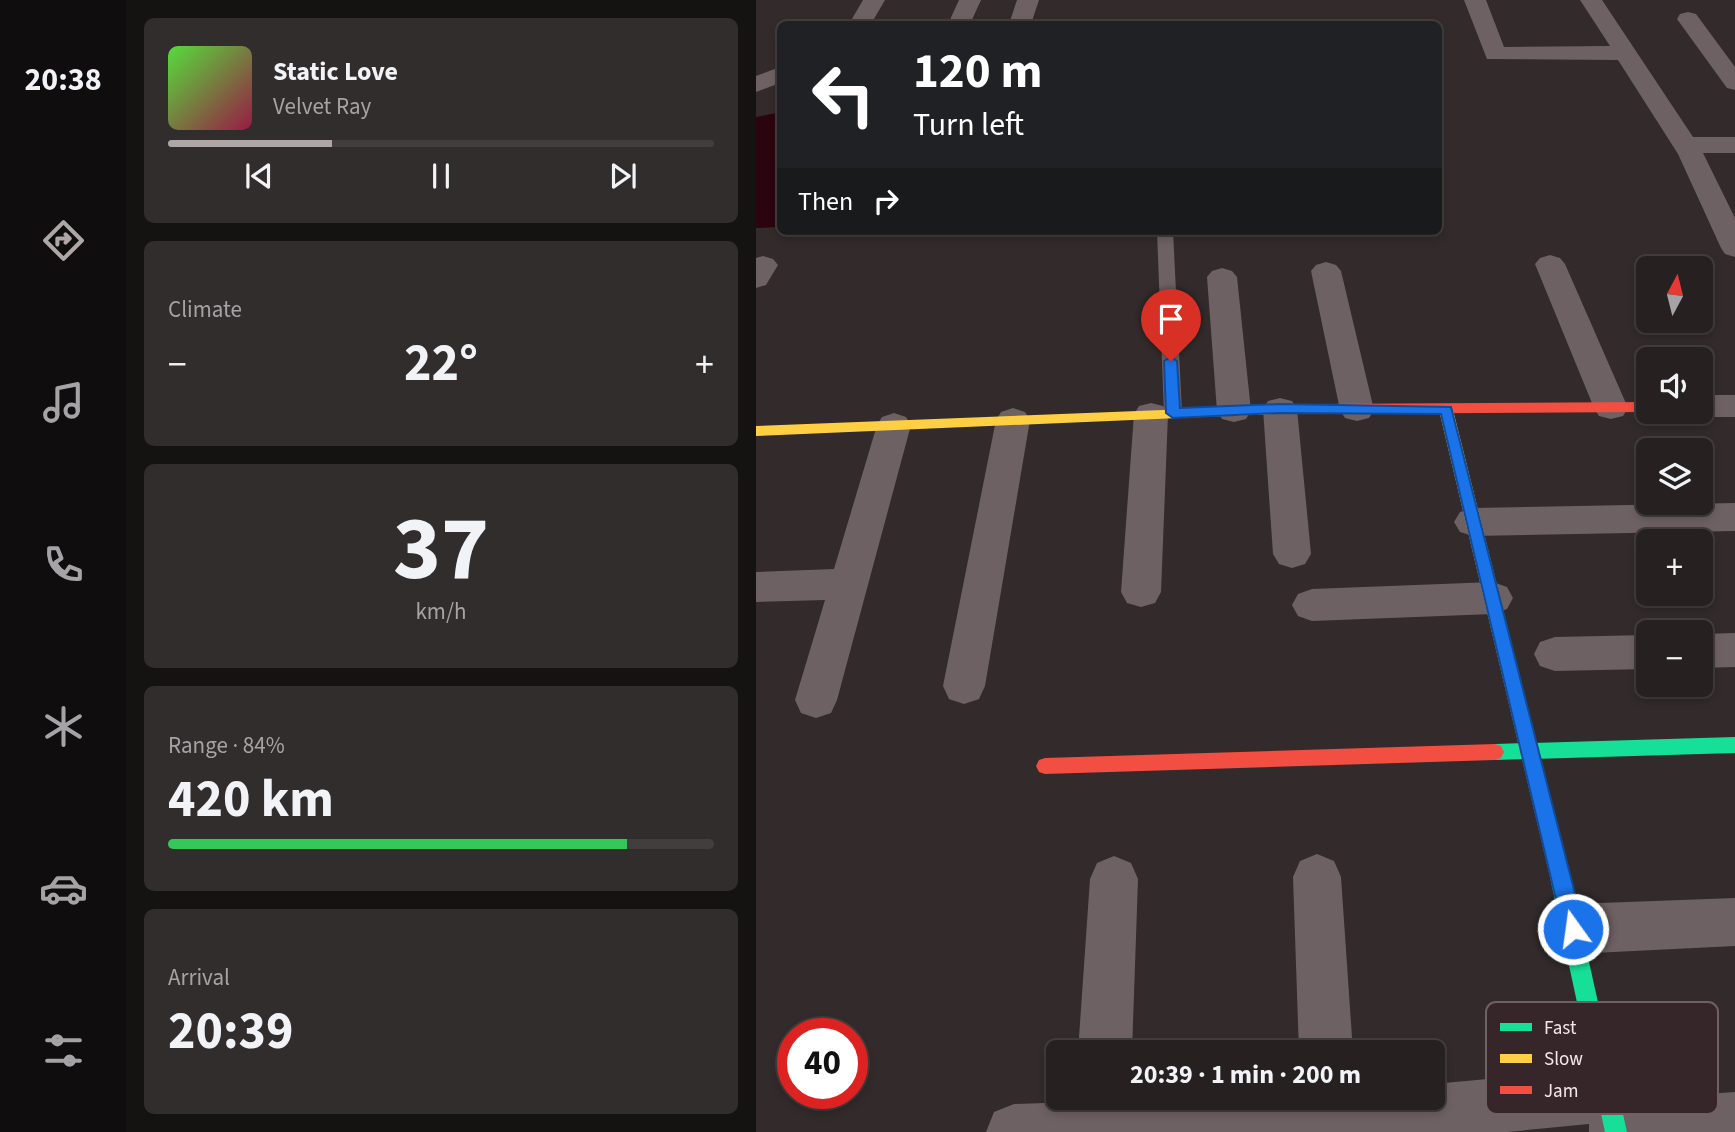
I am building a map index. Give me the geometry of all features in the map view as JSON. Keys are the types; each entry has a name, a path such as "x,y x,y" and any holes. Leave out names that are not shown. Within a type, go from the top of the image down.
{"street":[{"path":"862,21 874,0"},
{"path":"960,21 970,0"},
{"path":"1021,21 1028,0"},
{"path":"1475,0 1494,54 1625,54"},
{"path":"1591,0 1685,145 1710,170 1731,232"},
{"path":"1688,19 1735,83"},
{"path":"1707,45 1735,44"},
{"path":"756,85 777,75"},
{"path":"1685,145 1735,145"},
{"path":"1550,264 1611,408"},
{"path":"1326,271 1357,410"},
{"path":"1222,277 1234,411"},
{"path":"1713,406 1735,406"},
{"path":"756,431 1280,409 1636,407"},
{"path":"1280,409 1292,554"},
{"path":"1446,410 1588,1002"},
{"path":"1141,593 1162,414"},
{"path":"964,686 1013,420"},
{"path":"816,701 894,425"},
{"path":"1474,522 1735,517"},
{"path":"756,587 848,584"},
{"path":"1312,605 1493,598"},
{"path":"1713,651 1735,650"},
{"path":"1555,654 1636,652"},
{"path":"1045,766 1735,746"},
{"path":"1317,877 1325,1040"},
{"path":"1106,1040 1114,879"},
{"path":"1573,929 1735,922"},
{"path":"1014,1132 1313,1110"},
{"path":"1361,1110 1486,1114"},
{"path":"1487,1114 1735,1120"}],"lane":[{"path":"1162,414 1165,235"}],"shaded area":[{"path":"777,113 777,227 756,228 756,117"}],"traffic: fast":[{"path":"1495,752 1735,745"},
{"path":"1558,868 1587,1002"},
{"path":"1612,1114 1616,1132"}],"traffic: slow":[{"path":"756,431 1314,409"},
{"path":"1446,410 1558,868"}],"traffic: jam":[{"path":"1314,409 1636,407"},
{"path":"1045,766 1495,752"}],"route":[{"path":"1171,361 1173,413 1280,409 1446,410 1573,929"}]}
